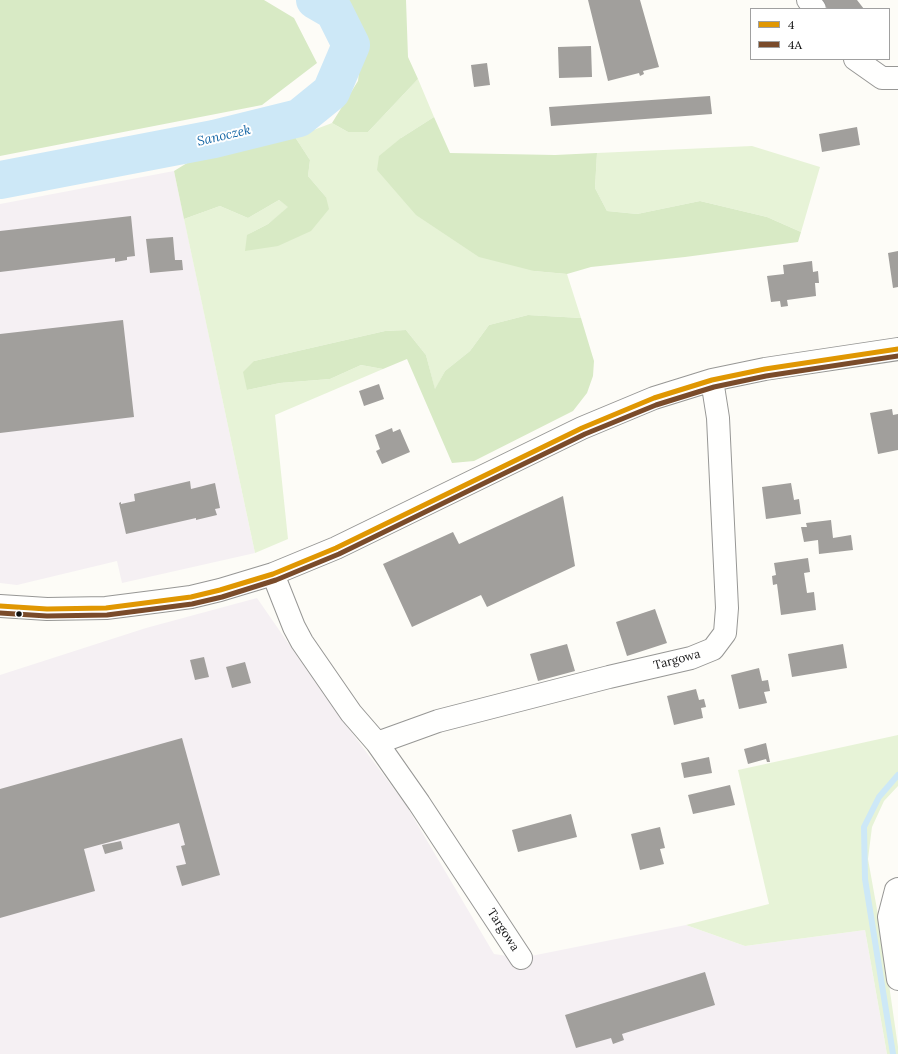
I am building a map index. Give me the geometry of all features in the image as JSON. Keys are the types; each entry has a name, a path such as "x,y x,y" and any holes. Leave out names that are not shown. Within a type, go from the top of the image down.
{"street":[{"path":"808,0 814,8"},
{"path":"856,60 882,78 898,78"},
{"path":"0,606 54,609 106,608 191,597 220,590 273,574 336,548 582,428 654,398 712,380 765,369 898,350"},
{"name":"Targowa","path":"376,743 438,721 609,677 690,658 713,649 725,633 727,608 718,418 712,380"},
{"name":"Targowa","path":"273,574 294,627 302,642 351,713 376,743 419,803 521,958"},
{"path":"898,889 896,890 889,917 898,978"}],"shaded area":[{"path":"174,171 255,553 122,583 117,561 17,585 0,583 0,204"},
{"path":"257,598 331,705 406,805 494,954 521,958 686,925 745,946 865,930 887,1054 0,1054 0,675 146,628"}],"green space":[{"path":"0,0 264,0 294,18 317,63 262,105 0,156"},
{"path":"344,0 406,0 408,57 418,79 368,132 348,132 332,123 358,81 363,36"},
{"path":"418,79 434,117 401,138 534,271 567,274 581,318 528,315 489,325 470,351 445,371 435,390 426,355 406,330 385,331 254,361 247,390 280,383 330,379 361,365 383,369 275,415 288,539 255,553 184,219 220,206 248,218 279,200 289,207 268,224 247,235 326,197 308,176 310,160 295,137 332,123 348,132 368,132"},
{"path":"434,117 450,153 555,155 597,153 595,188 607,211 637,214 700,201 767,217 801,232 798,242 685,257 591,267 567,274 534,271 479,257 416,215 377,170 379,156 401,138"},
{"path":"295,137 310,160 308,176 326,197 329,209 311,231 278,246 245,251 247,235 268,224 288,207 279,200 248,218 220,206 184,219 174,171 192,160"},
{"path":"752,146 820,167 801,232 767,217 700,201 637,214 607,211 595,188 597,153"},
{"path":"528,315 581,318 594,361 593,376 587,393 573,411 474,461 452,463 407,359 383,369 361,365 330,379 280,383 247,390 243,372 254,361 385,331 406,330 426,355 435,389 445,371 470,351 489,325"},
{"path":"898,735 898,786 884,801 872,827 868,859 883,943 898,1047 898,1054 887,1054 865,930 745,946 686,925 769,904 738,770"}],"building":[{"path":"588,0 640,0 659,67 643,71 644,74 640,76 639,73 608,81"},
{"path":"821,0 857,0 863,8 827,8"},
{"path":"591,46 592,77 559,78 558,47"},
{"path":"487,63 490,85 474,87 471,65"},
{"path":"710,96 712,114 551,126 549,107"},
{"path":"857,127 860,145 822,152 819,134"},
{"path":"131,216 135,256 127,257 127,260 115,262 115,258 0,272 0,231"},
{"path":"173,237 175,260 182,260 183,270 150,273 146,239"},
{"path":"898,251 898,287 893,288 888,253"},
{"path":"812,261 813,272 818,271 819,283 815,283 816,296 787,300 788,306 781,307 780,301 771,302 767,276 784,274 783,265"},
{"path":"123,320 134,417 0,433 0,334"},
{"path":"379,384 384,399 364,406 359,391"},
{"path":"892,409 893,415 898,414 898,450 878,454 870,413"},
{"path":"392,428 393,432 400,429 410,452 382,464 376,451 380,449 375,435"},
{"path":"190,481 191,489 215,483 220,508 215,509 217,515 196,520 196,518 126,534 119,503 121,502 121,504 135,501 134,494"},
{"path":"791,483 794,500 799,499 801,514 766,519 762,487"},
{"path":"563,496 575,566 487,607 481,595 412,627 383,564 453,532 459,544"},
{"path":"831,520 833,538 851,535 853,550 819,554 818,540 804,542 801,527 807,527 806,523"},
{"path":"808,558 810,572 804,573 807,593 814,592 816,610 781,615 777,584 773,585 772,576 776,575 774,563"},
{"path":"655,609 667,643 627,656 616,622"},
{"path":"567,644 575,671 538,681 530,654"},
{"path":"843,644 847,668 792,677 788,654"},
{"path":"204,657 209,677 195,680 190,660"},
{"path":"245,662 251,683 232,688 226,667"},
{"path":"759,668 762,681 768,680 770,691 764,692 767,703 739,709 731,675"},
{"path":"696,689 699,700 704,699 706,707 701,708 703,718 674,725 667,696"},
{"path":"182,738 220,875 182,886 176,866 186,864 181,846 185,845 179,823 84,849 95,891 0,918 0,789"},
{"path":"766,743 770,762 767,762 766,759 748,764 744,749"},
{"path":"709,757 712,773 684,778 681,763"},
{"path":"730,785 735,805 693,814 688,795"},
{"path":"571,814 577,837 518,852 512,830"},
{"path":"660,827 665,848 660,849 664,864 640,870 631,834"},
{"path":"121,841 123,849 105,854 102,845"},
{"path":"705,972 715,1005 622,1034 624,1040 613,1044 611,1038 576,1048 565,1015"}],"waterway":[{"name":"Sanoczek","path":"0,180 214,139 299,118 331,92 351,45 334,11 315,0"},
{"path":"893,1054 865,879 864,827 879,797 898,775"}],"transit line":[{"name":"4","path":"0,606 47,609 106,608 191,597 220,590 273,574 336,548 582,428 654,398 712,380 765,369 898,349"},
{"name":"4A","path":"0,613 47,616 107,615 192,604 222,597 276,580 339,554 585,434 656,405 714,387 766,376 898,356"}]}
